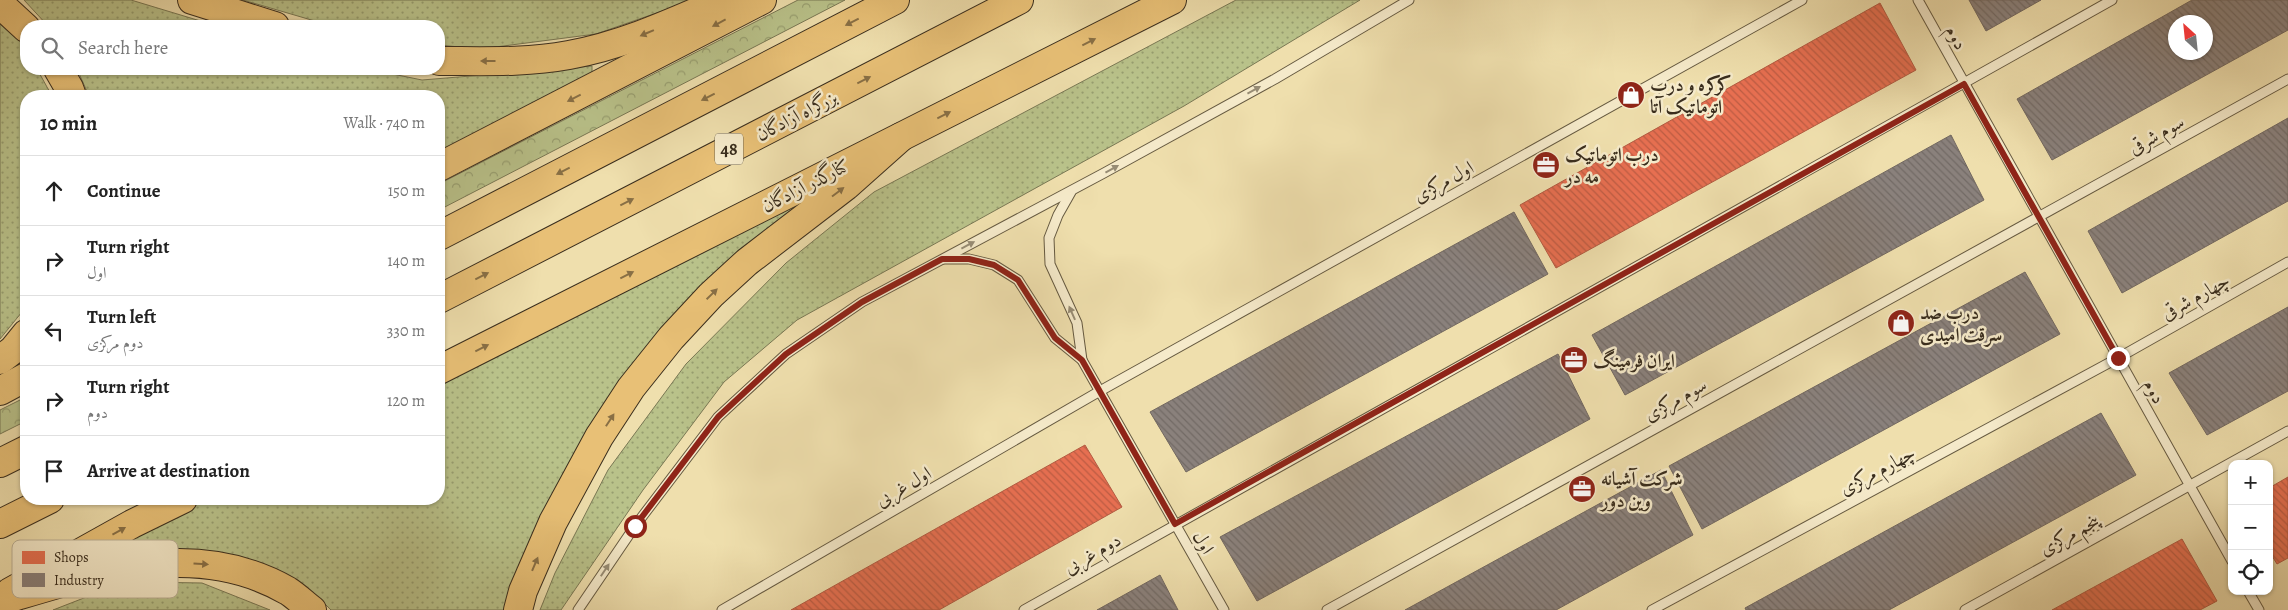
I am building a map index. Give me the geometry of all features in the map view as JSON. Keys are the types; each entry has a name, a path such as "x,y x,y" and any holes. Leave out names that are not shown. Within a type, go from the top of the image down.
{"main road":[{"path":"192,0 256,20"},
{"path":"445,61 501,61 568,55 635,38 724,0"},
{"path":"445,164 762,0"},
{"path":"445,233 896,0"},
{"name":"بزرگراه آزادگان","path":"445,296 1019,0"},
{"name":"کنارگذر آزادگان","path":"445,367 1172,0"},
{"path":"0,4 20,22"},
{"path":"61,75 70,90"},
{"path":"518,610 523,591 553,522 589,454 631,388 670,338 710,295 747,262 846,186 901,137"},
{"path":"0,360 13,350 20,341"},
{"path":"0,391 20,380"},
{"path":"0,463 20,453"},
{"path":"0,524 38,505"},
{"path":"103,540 171,505"},
{"path":"178,564 206,564 261,578 289,592 312,610"},
{"path":"0,598 12,591"},
{"path":"0,602 13,598"}],"lane":[{"path":"578,610 635,526 718,417 786,354 862,302 1275,79 1409,0"},
{"name":"اول مرکزی","path":"1100,391 1802,0"},
{"name":"دوم","path":"1918,0 2228,555"},
{"name":"دوم غربی","path":"1024,610 2112,0"},
{"name":"سوم شرقی","path":"2039,217 2288,79"},
{"name":"اول","path":"1072,190 1058,215 1049,238 1050,264 1077,323 1082,360"},
{"name":"سوم مرکزی","path":"1327,610 2039,217"},
{"name":"اول","path":"942,259 969,259 994,265 1018,280 1055,338 1082,360 1224,610"},
{"name":"چهارم شرقی","path":"2118,358 2288,262"},
{"name":"چهارم مرکزی","path":"1652,610 2118,358"},
{"name":"اول غربی","path":"722,610 1100,391"},
{"name":"پنجم مرکزی","path":"1965,610 2288,432"},
{"path":"2250,595 2259,610"}],"green space":[{"path":"24,0 131,0 197,20 42,20"},
{"path":"243,0 694,0 596,34 480,49 445,46 445,20 311,20"},
{"path":"798,0 845,0 445,207 445,181"},
{"path":"1236,0 1360,0 1184,106 797,320 724,382 643,490 561,610 540,610 555,573 608,470 686,364 786,263 874,192"},
{"path":"0,23 20,40 20,75 40,75 49,90 20,90 20,314 0,339"},
{"path":"592,66 592,74 445,150 445,90 86,90 80,75 397,75 422,80"},
{"path":"840,177 697,292 506,610 331,610 323,602 284,576 178,574 178,540 126,540 195,505 445,505 445,379"},
{"path":"20,400 20,424 0,434 0,410"},
{"path":"178,583 202,583 270,610 53,610 84,598 178,598"}],"building: Shops":[{"path":"1880,3 1916,70 1556,268 1520,205"},
{"path":"1085,445 1122,507 939,610 791,610"},
{"path":"2288,477 2288,558 2277,564 2273,558 2273,486"},
{"path":"2182,539 2217,601 2200,610 2052,610"}],"building: Industry":[{"path":"1969,0 2041,0 1986,31"},
{"path":"2192,0 2288,0 2288,30 2052,160 2017,99"},
{"path":"2288,118 2288,201 2122,293 2088,231"},
{"path":"1951,135 1984,200 1625,395 1592,335"},
{"path":"1514,212 1548,274 1186,472 1150,412"},
{"path":"2025,272 2060,334 1702,529 1669,466"},
{"path":"2288,307 2288,391 2207,435 2169,373"},
{"path":"1558,354 1590,419 1257,601 1220,537"},
{"path":"2101,413 2136,475 1889,610 1746,610 1745,608"},
{"path":"1661,470 1693,535 1556,610 1405,610"},
{"path":"1160,575 1178,610 1097,610"}],"place":[{"name":"کرکره و درب اتوماتیک آتا","path":"1631,95"},
{"name":"درب اتوماتیک مه در","path":"1546,165"},
{"name":"درب ضد سرقت امیدی","path":"1901,323"},
{"name":"ایران فرمینگ","path":"1574,360"},
{"name":"شرکت آشیانه وین دور","path":"1582,489"}],"route":[{"path":"635,526 718,417 786,354 862,302 942,259 969,259 994,265 1018,280 1055,338 1082,360 1175,524 1964,84 2118,358"}]}
